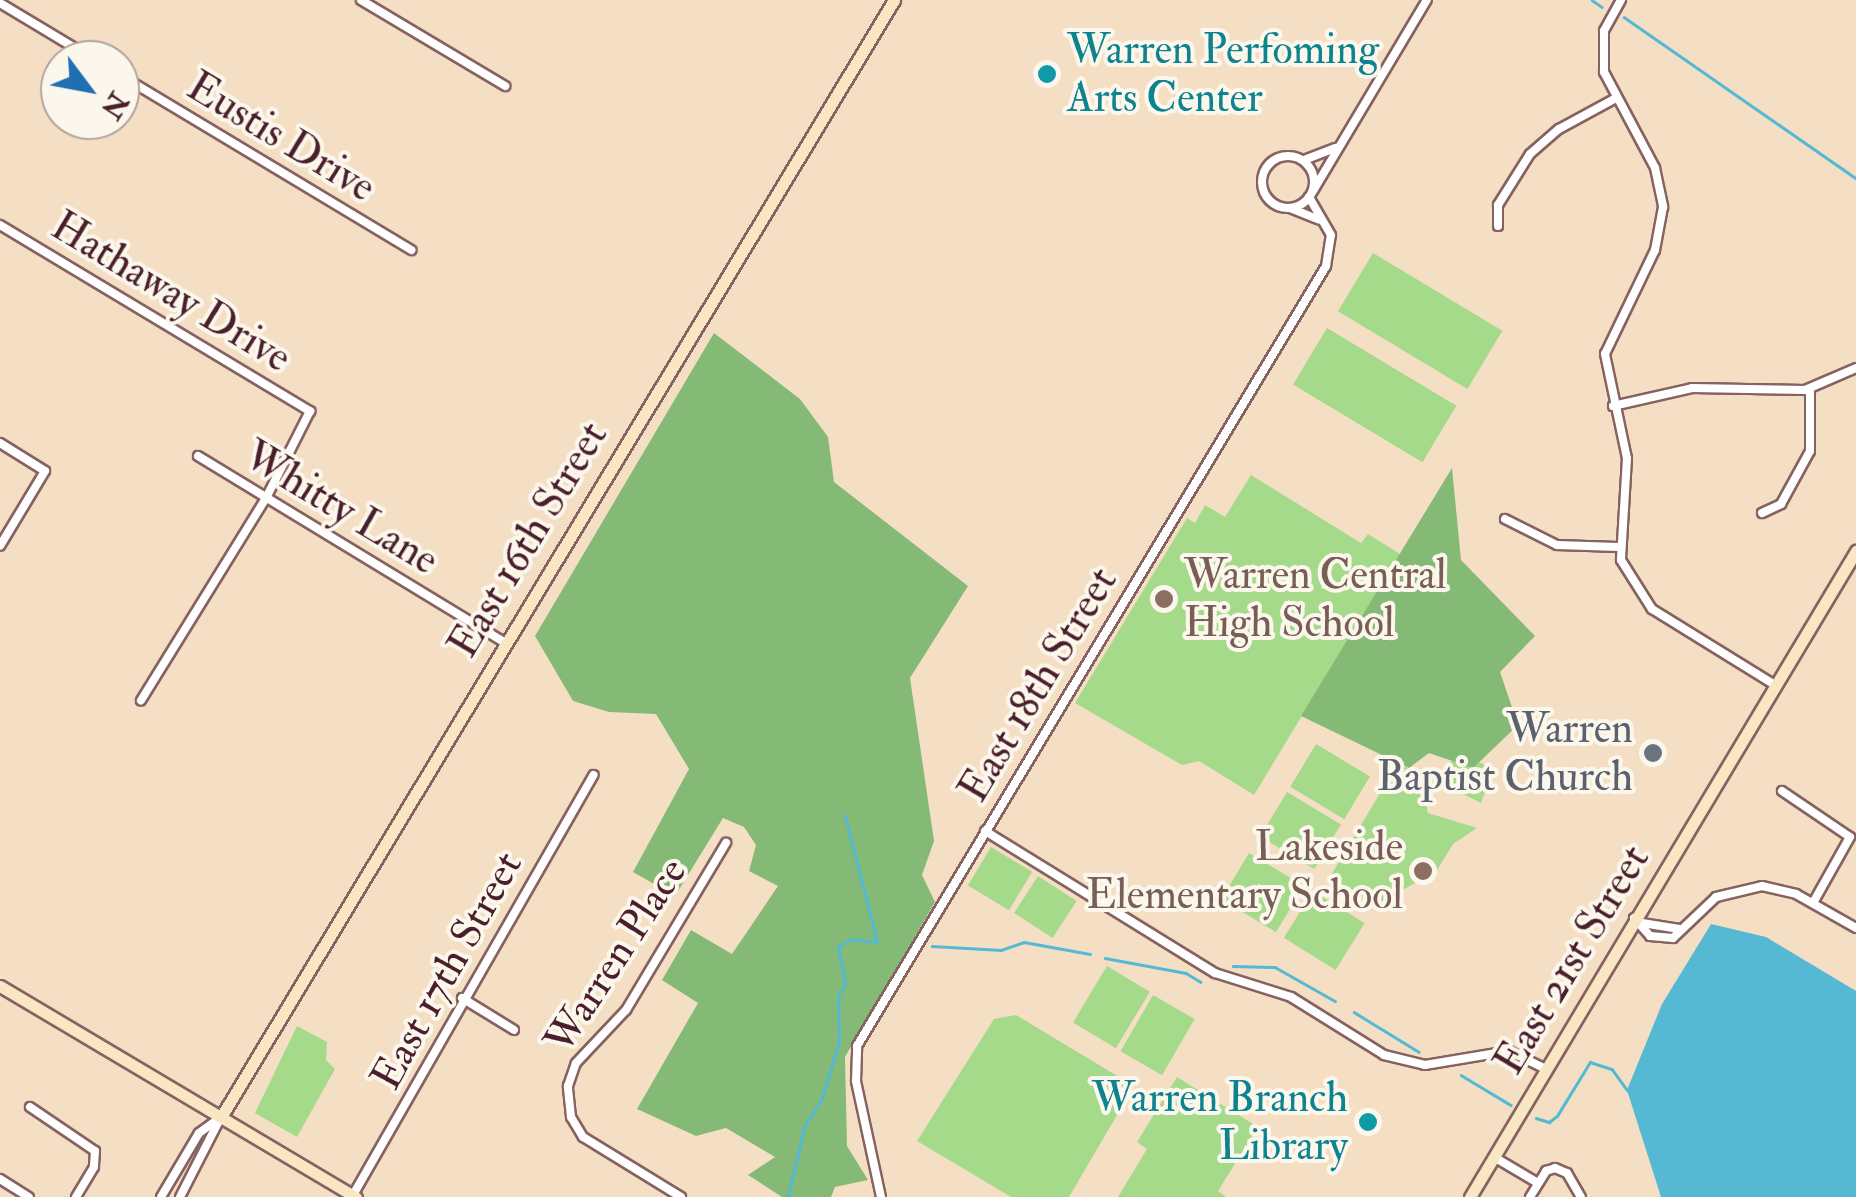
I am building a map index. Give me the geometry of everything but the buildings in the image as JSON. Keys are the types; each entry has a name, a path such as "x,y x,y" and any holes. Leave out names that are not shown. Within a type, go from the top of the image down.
{"street":[{"path":"361,0 505,86"},
{"name":"East 16th Street","path":"221,1117 894,0"},
{"path":"1289,208 1311,194 1427,0"},
{"path":"1622,0 1602,48 1616,98 1656,168 1663,207 1655,250 1607,342 1604,373 1628,464 1618,547 1630,582 1650,607 1775,685"},
{"path":"0,3 62,40"},
{"name":"Eustis Drive","path":"140,87 412,250"},
{"path":"1498,226 1499,204 1530,154 1560,129 1616,98"},
{"path":"1323,222 1269,200 1264,173 1280,157 1302,160 1336,148"},
{"path":"1302,160 1313,175 1311,194 1323,222"},
{"name":"East 18th Street","path":"881,1197 856,1082 857,1046 1326,266 1333,245 1323,222"},
{"name":"Hathaway Drive","path":"0,225 310,411 266,498"},
{"path":"1614,406 1692,388 1810,389 1856,368"},
{"path":"1762,513 1780,504 1812,447 1810,389"},
{"path":"0,443 45,471 0,546"},
{"name":"Whitty Lane","path":"198,456 504,642"},
{"path":"141,700 266,498"},
{"path":"1505,519 1557,545 1618,547"},
{"name":"East 21st Street","path":"1470,1197 1856,551"},
{"name":"East 17th Street","path":"354,1196 462,998 594,775"},
{"path":"1782,791 1850,837 1812,902"},
{"path":"985,830 1215,973 1291,997 1384,1055 1425,1065 1509,1050 1544,1068"},
{"name":"Warren Place","path":"681,1197 603,1152 572,1117 571,1075 626,1010 726,843"},
{"path":"1638,921 1656,938 1672,938 1710,902 1745,887 1779,888 1856,928"},
{"path":"1638,921 1680,929"},
{"path":"0,986 354,1196"},
{"path":"462,998 514,1030"},
{"path":"30,1107 93,1148 94,1167 76,1197"},
{"path":"161,1197 199,1134 221,1117"},
{"path":"180,1197 221,1117"},
{"path":"1494,1157 1538,1183"},
{"path":"1530,1197 1550,1168 1562,1169 1581,1197"},
{"path":"0,1180 29,1197"}],"green space":[{"path":"1373,253 1502,331 1467,389 1338,311"},
{"path":"1327,328 1456,406 1422,462 1293,385"},
{"path":"714,333 800,399 828,437 834,482 968,586 910,678 934,841 922,875 935,902 845,1057 847,1146 868,1180 835,1187 831,1197 782,1197 748,1175 775,1157 726,1128 696,1136 637,1109 698,1003 662,980 691,930 732,954 778,886 749,871 756,845 744,827 723,818 675,896 633,872 689,769 656,714 609,712 573,701 535,636"},
{"path":"1452,468 1461,560 1535,636 1500,672 1518,725 1473,768 1429,753 1409,768 1301,716"},
{"path":"1251,475 1361,543 1368,534 1400,554 1254,795 1199,761 1182,765 1075,703 1187,518 1195,523 1205,505 1225,517"},
{"path":"1316,744 1370,776 1344,819 1290,787"},
{"path":"1460,753 1493,769 1481,803 1433,779"},
{"path":"1398,763 1437,784 1424,795 1428,813 1477,828 1453,844 1437,870 1377,905 1330,877"},
{"path":"1287,792 1341,824 1314,869 1260,837"},
{"path":"991,847 1032,872 1009,910 968,886"},
{"path":"1249,853 1304,886 1276,932 1221,899"},
{"path":"1038,876 1077,901 1053,938 1014,913"},
{"path":"1313,891 1365,923 1336,970 1284,938"},
{"path":"1107,966 1150,992 1116,1048 1073,1023"},
{"path":"1153,995 1195,1019 1162,1075 1120,1051"},
{"path":"1016,1015 1134,1086 1069,1197 1011,1197 917,1141 994,1019"},
{"path":"297,1026 327,1042 326,1060 335,1069 297,1137 255,1113"},
{"path":"1177,1077 1258,1127 1218,1191 1226,1197 1118,1197 1147,1149 1137,1142"}],"water":[{"path":"1711,924 1766,937 1856,991 1856,1197 1661,1197 1627,1090 1662,1004"}],"waterway":[{"path":"1592,0 1602,7"},
{"path":"1624,17 1856,178"},
{"path":"788,1197 804,1127 822,1098 839,1042 838,997 845,983 838,947 852,939 877,942 845,816"},
{"path":"932,946 1001,950 1024,942 1090,954"},
{"path":"1105,958 1186,973 1201,982"},
{"path":"1233,966 1275,967 1335,1001"},
{"path":"1354,1012 1419,1052"},
{"path":"1536,1118 1549,1122 1557,1116 1590,1062 1612,1069 1627,1090"},
{"path":"1461,1075 1511,1105"}],"place":[{"name":"Warren Perfoming Arts Center","path":"1047,74"},
{"name":"Warren Central High School","path":"1164,599"},
{"name":"Warren Baptist Church","path":"1653,753"},
{"name":"Lakeside Elementary School","path":"1423,871"},
{"name":"Warren Branch Library","path":"1368,1122"}]}
